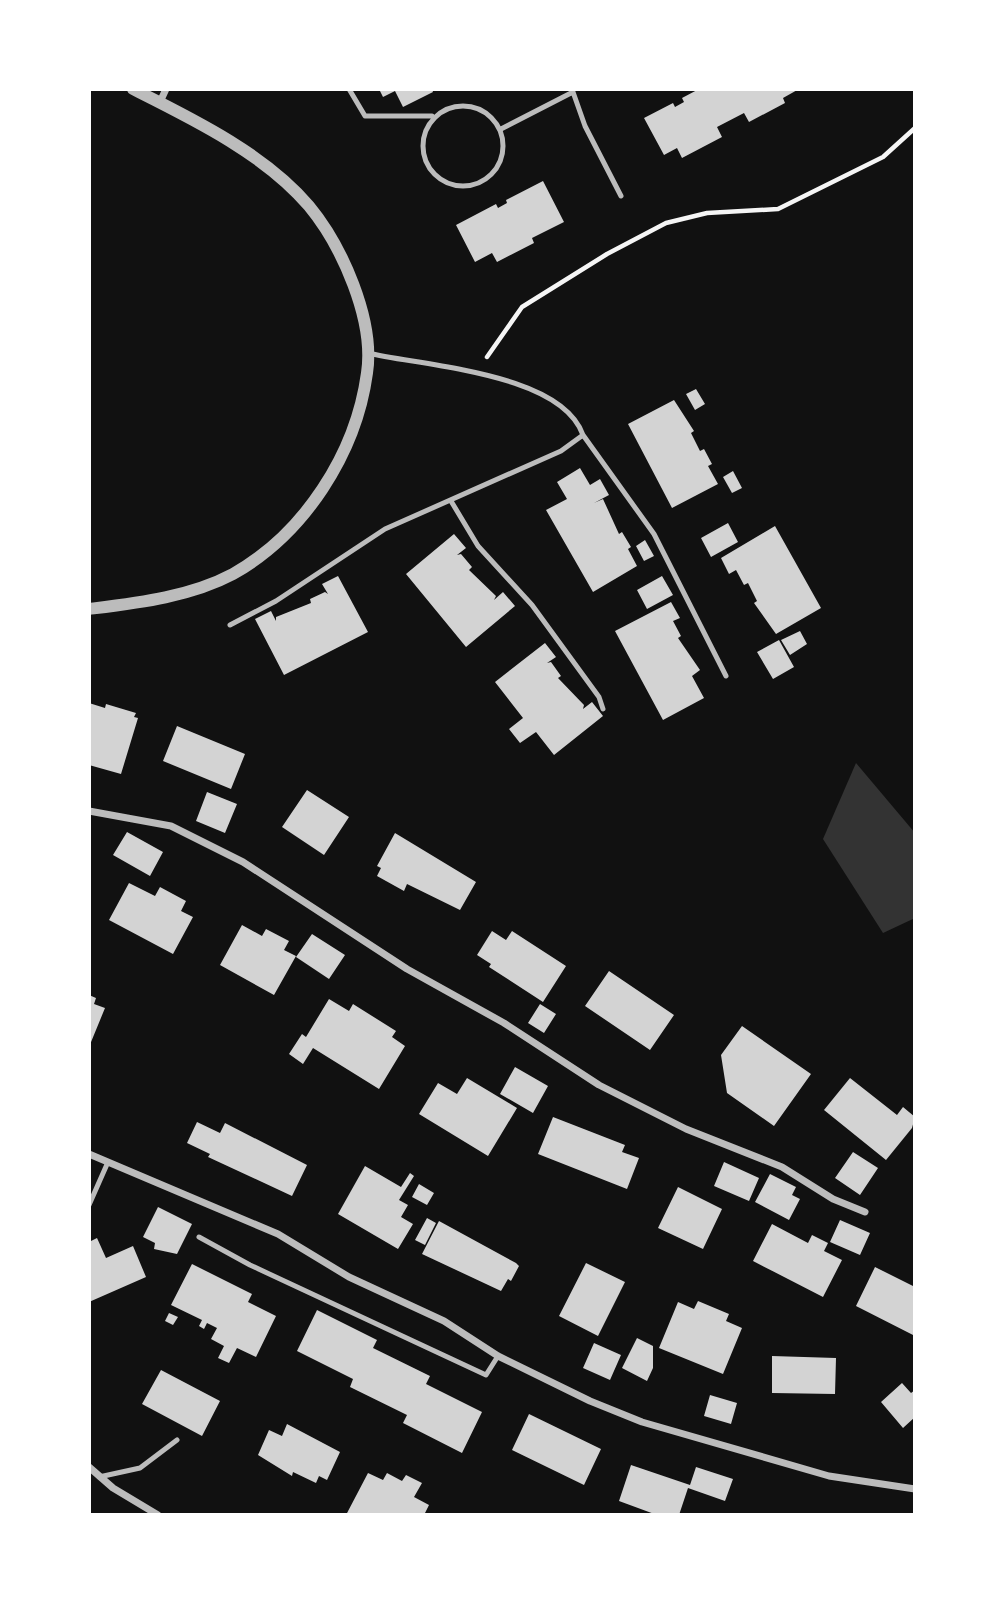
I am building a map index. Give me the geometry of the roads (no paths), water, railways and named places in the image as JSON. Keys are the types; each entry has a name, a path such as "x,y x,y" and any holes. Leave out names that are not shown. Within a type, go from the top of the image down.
{"street":[{"path":"89,609 180,594 213,583 278,542 314,500 342,454 357,413 367,372 368,353 360,311 345,261 308,206 261,162 133,89"},
{"path":"160,102 166,89"},
{"path":"89,811 171,826 243,862 407,969 504,1023 598,1085 686,1129 782,1167 833,1199 865,1212"},
{"path":"89,1154 278,1234 349,1277 444,1321 499,1356 590,1401 642,1422 829,1476 915,1489"},
{"path":"89,1467 99,1477 158,1515"}],"lane":[{"path":"349,89 365,116 432,116 453,106 478,107 501,129 502,161 480,185 448,186 424,163 424,131 432,116"},
{"path":"501,129 574,91 585,126 621,196"},
{"path":"368,353 477,372 525,387 547,398 574,421 654,534 726,676"},
{"path":"230,625 276,601 385,529 561,451 583,435"},
{"path":"451,501 478,546 547,624 599,697 603,709"},
{"path":"89,1205 108,1162"},
{"path":"199,1237 250,1265 486,1375 499,1356"},
{"path":"99,1477 140,1468 177,1440"}]}
